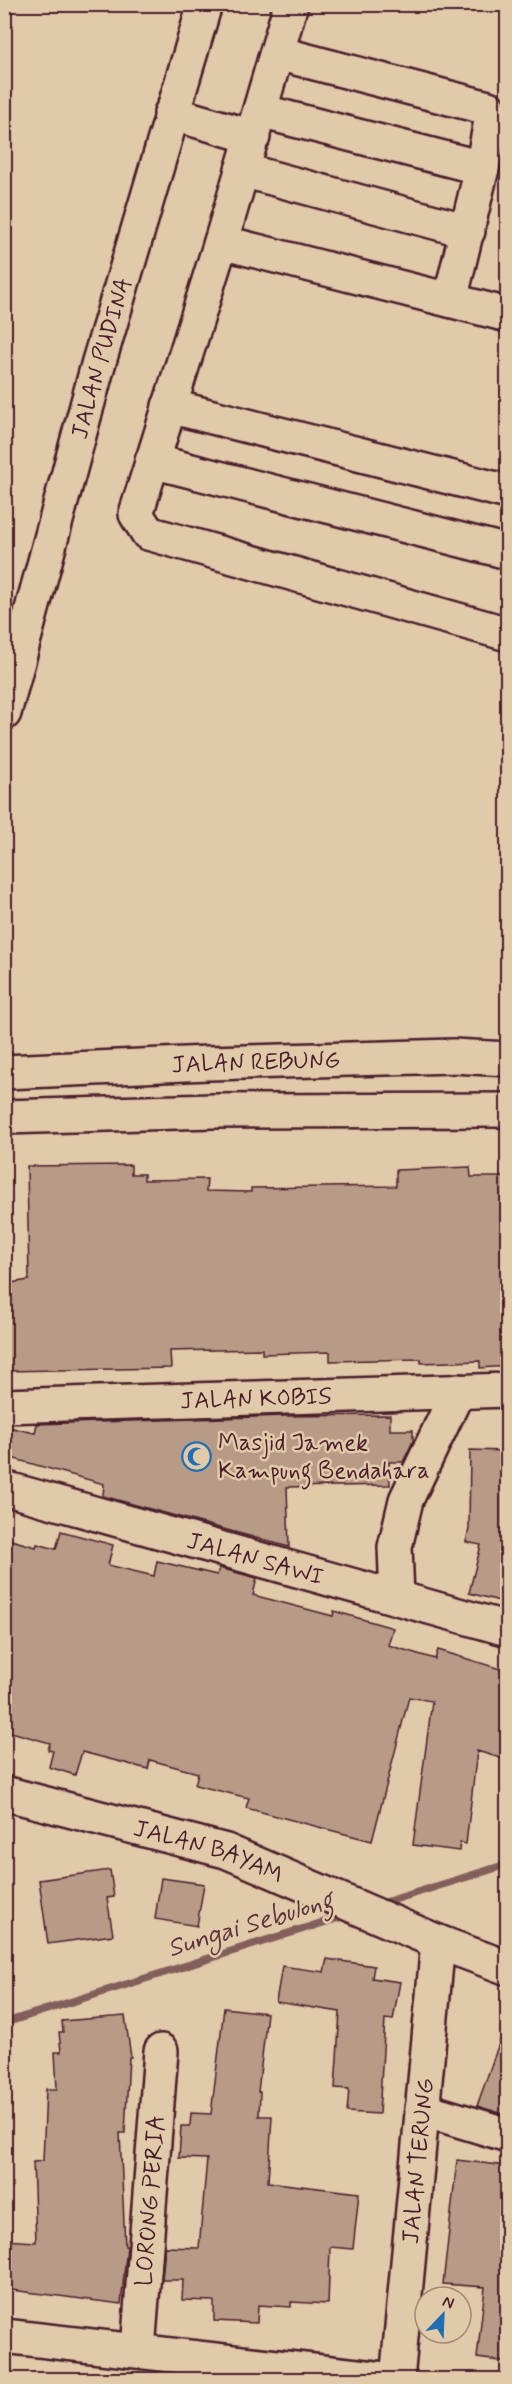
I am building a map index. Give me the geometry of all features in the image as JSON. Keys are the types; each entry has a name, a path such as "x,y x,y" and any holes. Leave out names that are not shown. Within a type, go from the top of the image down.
{"street":[{"name":"JALAN PUDINA","path":"4,713 95,376 205,4"},
{"path":"291,4 257,124 136,514 148,533 507,634"},
{"path":"277,53 498,111 491,121 468,231 450,300"},
{"path":"171,113 257,124 482,168"},
{"path":"242,170 468,231"},
{"path":"221,242 507,315"},
{"path":"169,406 507,492"},
{"path":"152,461 507,552"},
{"name":"JALAN REBUNG","path":"4,1072 453,1056 507,1059"},
{"name":"JALAN REBUNG","path":"4,1117 213,1111 507,1110"},
{"name":"JALAN KOBIS","path":"4,1406 507,1390"},
{"path":"397,1597 395,1547 406,1500 458,1391"},
{"name":"JALAN SAWI","path":"4,1488 507,1629"},
{"name":"JALAN BAYAM","path":"4,1793 226,1851 428,1938 507,1968"},
{"name":"JALAN TERUNG","path":"395,2379 422,2109 428,1938"},
{"name":"LORONG PERIA","path":"138,2350 160,2051"},
{"path":"422,2109 507,2135"},
{"path":"4,2336 395,2379"}],"building":[{"path":"131,1165 131,1174 144,1174 144,1180 207,1179 206,1191 251,1192 251,1188 396,1186 396,1170 470,1167 471,1177 507,1177 507,1366 480,1368 480,1361 421,1363 421,1359 330,1361 330,1352 262,1354 262,1349 170,1351 171,1368 4,1371 4,1284 29,1280 27,1166"},
{"path":"390,1415 390,1430 413,1430 413,1441 403,1462 389,1462 390,1485 287,1487 289,1547 103,1496 104,1484 4,1456 4,1426 35,1433 37,1424"},
{"path":"470,1450 507,1451 507,1603 469,1593 481,1545 466,1542 469,1529"},
{"path":"61,1531 113,1545 108,1565 154,1576 157,1561 217,1575 219,1568 257,1578 253,1595 333,1616 334,1611 393,1628 388,1645 435,1659 438,1650 507,1671 507,1760 477,1751 466,1844 460,1843 459,1851 413,1845 432,1701 409,1697 372,1841 246,1808 249,1798 195,1785 198,1773 150,1760 148,1769 82,1752 75,1775 49,1767 53,1751 48,1750 50,1743 4,1730 4,1538 36,1547 37,1544 56,1549"},
{"path":"110,1870 114,1897 107,1898 113,1935 48,1944 39,1880"},
{"path":"161,1878 204,1884 197,1926 155,1919"},
{"path":"327,1959 374,1966 372,1978 400,1982 393,2020 385,2019 379,2114 347,2112 349,2089 335,2088 340,2012 276,2002 282,1966 324,1972"},
{"path":"224,2008 267,2013 258,2092 260,2092 259,2116 272,2116 268,2182 359,2193 353,2249 330,2247 328,2304 291,2302 291,2307 258,2305 257,2323 214,2321 214,2301 182,2300 183,2280 162,2280 165,2247 199,2248 207,2159 179,2158 181,2126 190,2126 191,2113 211,2114"},
{"path":"125,2016 131,2057 129,2057 125,2133 120,2133 125,2246 127,2246 121,2304 4,2289 4,2240 36,2242 33,2162 43,2161 46,2089 57,2089 55,2052 61,2052 59,2032 63,2032 62,2021"},
{"path":"504,2029 507,2029 507,2115 477,2106"},
{"path":"457,2160 507,2166 507,2362 477,2358 485,2287 443,2284"}],"waterway":[{"name":"Sungai Sebulong","path":"377,1905 508,1864"},
{"name":"Sungai Sebulong","path":"4,2023 347,1915"}],"place":[{"name":"Masjid Jamek Kampung Bendahara","path":"197,1456"}]}
